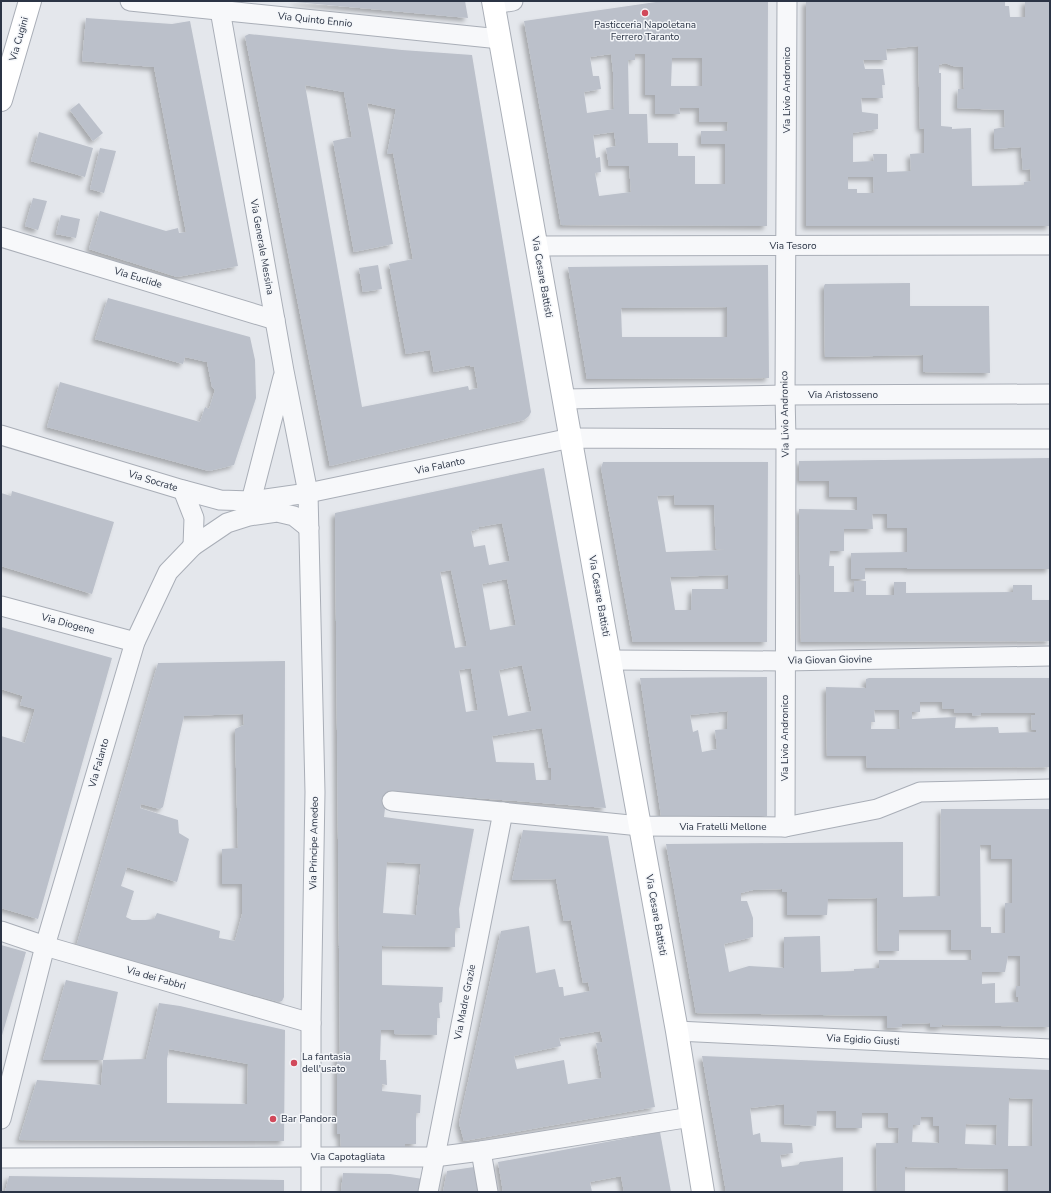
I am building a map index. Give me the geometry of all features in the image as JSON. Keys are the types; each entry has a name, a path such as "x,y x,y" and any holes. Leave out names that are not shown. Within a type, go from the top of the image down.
{"main road":[{"name":"Via Cugini","path":"1,100 30,1"},
{"name":"Via Cesare Battisti","path":"500,2 500,40 677,1031 703,1192"}],"street":[{"name":"Via Quinto Ennio","path":"130,1 220,6 500,40"},
{"name":"Via Livio Andronico","path":"785,827 785,395 788,1"},
{"name":"Via Generale Messina","path":"220,6 284,371 308,493"},
{"name":"Via Euclide","path":"1,237 275,320"},
{"name":"Via Tesoro","path":"536,246 1050,245"},
{"path":"251,501 284,371"},
{"name":"Via Aristosseno","path":"564,399 785,395 1050,394"},
{"name":"Via Socrate","path":"1,435 220,500 251,501 308,493"},
{"path":"571,438 1050,439"},
{"name":"Via Falanto","path":"308,493 571,438"},
{"path":"183,490 194,518 193,546"},
{"name":"Via Principe Amedeo","path":"308,493 314,792 311,1024 312,1192"},
{"name":"Via Falanto","path":"1,1119 45,946 135,642 168,572 193,546 226,523 249,516 277,512 294,516 309,528"},
{"name":"Via Diogene","path":"1,606 135,642"},
{"name":"Via Giovan Giovine","path":"610,660 785,660 1050,656"},
{"name":"Via Fratelli Mellone","path":"392,800 640,826 785,827 877,809 920,792 1050,789"},
{"name":"Via Madre Grazie","path":"428,1192 503,812"},
{"name":"Via dei Fabbri","path":"1,931 45,946 311,1024"},
{"name":"Via Egidio Giusti","path":"677,1031 1050,1049"},
{"name":"Via Capotagliata","path":"1,1158 434,1158 691,1117"},
{"path":"481,1151 488,1192"}],"building":[{"path":"465,1 468,18 295,2"},
{"path":"663,1 768,1 767,226 561,225 524,21","holes":["611,54 614,109 587,113 584,92 601,89 599,76 593,76 590,57","635,54 645,54 645,95 655,95 655,114 680,114 679,108 699,108 699,122 728,122 727,131 701,131 701,144 725,144 725,184 695,184 695,156 678,156 678,143 648,143 647,114 629,114 628,60 635,60","672,58 702,58 702,86 671,86","614,132 616,146 606,148 609,166 629,166 631,192 599,196 595,173 601,172 600,157 596,158 593,135"]},
{"path":"806,1 1005,1 1005,6 1009,6 1010,17 1025,17 1025,1 1050,1 1050,226 806,226","holes":["918,46 920,129 924,128 924,153 910,154 911,171 887,172 887,154 873,154 874,161 853,162 853,133 878,129 878,114 862,112 861,98 883,98 882,85 885,85 883,69 865,69 863,60 887,60 886,49","945,63 963,67 964,89 958,89 957,108 1004,110 1005,127 994,129 994,149 1021,147 1023,170 1030,169 1031,181 1024,182 1024,185 972,186 971,128 952,129 952,127 941,126 941,73 939,73 939,65","848,177 873,177 874,193 857,193 857,189 848,189"]},
{"path":"86,18 172,24 190,21 238,266 177,277 89,249 100,211 166,231 178,228 179,233 186,232 154,67 82,61"},
{"path":"249,34 402,50 472,55 531,412 524,420 330,466 245,36","holes":["305,85 344,92 352,137 333,141 354,252 393,244 367,103 396,109 387,154 393,153 413,259 389,264 406,354 430,350 434,372 470,365 471,367 474,366 478,388 469,390 468,386 362,407"]},
{"path":"79,103 103,133 93,141 70,110"},
{"path":"39,132 93,148 85,177 31,161"},
{"path":"100,148 116,151 104,193 90,189"},
{"path":"33,198 47,201 38,230 25,226"},
{"path":"61,215 80,219 76,238 56,234"},
{"path":"378,265 382,289 363,292 359,268"},
{"path":"768,265 769,378 587,379 568,267","holes":["727,307 727,337 622,337 621,308"]},
{"path":"910,283 910,306 989,306 990,373 923,372 923,355 825,357 825,284"},
{"path":"108,298 250,337 255,360 256,398 234,465 209,471 47,427 60,382 200,422 205,407 209,409 215,390 212,387 207,362 185,357 183,364 95,339"},
{"path":"1050,458 1050,569 865,568 865,579 851,579 851,553 907,552 907,528 887,528 887,514 872,514 873,529 844,529 844,551 830,551 829,566 834,566 834,592 854,592 854,581 866,581 866,595 894,595 894,582 906,582 906,593 1013,592 1013,585 1032,585 1032,600 1050,600 1050,641 801,642 799,509 857,510 857,497 829,497 829,481 799,481 799,461"},
{"path":"603,462 768,462 767,642 633,642 601,468","holes":["674,495 675,505 714,505 716,549 725,550 666,552 657,496","728,575 728,589 692,589 691,610 675,610 670,577"]},
{"path":"544,468 606,808 387,791 384,817 474,829 459,909 460,928 455,928 455,947 382,946 382,985 443,987 442,1002 439,1003 440,1018 437,1018 437,1035 394,1034 394,1030 381,1030 380,1060 386,1060 387,1085 382,1084 382,1091 421,1095 420,1113 416,1113 416,1144 405,1144 405,1147 341,1147 340,1134 337,1134 337,1057 340,1057 335,513","holes":["502,523 510,561 489,565 485,545 474,547 471,531 479,529 479,527","451,570 467,646 455,648 440,572","507,579 516,625 490,630 482,584","522,665 532,711 508,716 499,670","471,668 478,710 466,712 459,670","542,728 549,768 551,768 551,780 536,780 534,763 496,762 492,736","387,862 421,864 416,915 383,913"]},
{"path":"12,491 114,522 92,594 1,566 1,493 11,496"},
{"path":"1,627 112,658 38,919 1,908 1,736 25,743 35,709 20,705 23,696 1,689"},
{"path":"285,661 284,997 282,1001 279,1002 76,947 158,663","holes":["243,714 244,725 235,729 238,848 222,849 222,884 242,884 242,914 235,941 219,938 220,931 157,913 154,919 132,920 126,917 134,891 121,886 127,867 177,882 189,839 179,833 178,820 140,808 141,804 160,809 163,807 184,716"]},
{"path":"767,677 767,816 661,816 640,678","holes":["728,711 727,729 715,730 717,749 702,752 698,730 693,732 690,715"]},
{"path":"1050,678 1050,767 867,768 866,756 827,756 826,687 866,688 866,679","holes":["920,702 942,702 943,709 954,709 955,713 972,713 973,716 981,715 981,713 1035,713 1035,715 1031,715 1032,730 1036,730 1036,732 999,733 998,727 955,728 956,717 912,719 912,712 920,712","874,710 899,710 900,729 871,729 871,722 875,722"]},
{"path":"941,809 1050,809 1050,1027 941,1025 942,1027 930,1027 930,1023 902,1024 902,1027 887,1028 887,1016 696,1013 666,844 903,842 903,897 940,896","holes":["980,845 991,845 991,859 1012,859 1012,903 1005,903 1005,933 991,933 991,927 981,927","782,889 782,892 787,892 787,915 827,915 828,899 877,898 878,951 899,951 899,930 951,930 951,950 971,950 972,960 879,960 879,968 854,969 854,971 821,972 820,936 784,937 784,968 749,966 729,972 724,944 753,937 753,918 747,901 741,901 741,893 753,890","1008,956 1020,956 1020,986 1016,986 1016,997 1018,997 1019,1002 995,1003 995,983 982,984 982,972 1005,972"]},
{"path":"523,830 608,836 655,1107 464,1141 459,1123 501,931 529,926 536,973 555,969 559,987 563,987 564,996 590,991 588,982 583,983 571,920 564,921 556,879 512,880","holes":["600,1031 603,1042 596,1043 602,1078 568,1084 564,1060 517,1069 514,1056 561,1046 559,1038"]},
{"path":"1,945 26,952 1,1039"},
{"path":"66,980 118,992 103,1060 43,1060"},
{"path":"159,1003 180,1006 285,1030 284,1141 19,1140 37,1080 101,1085 103,1060 146,1059","holes":["169,1049 248,1064 247,1104 167,1103 167,1059"]},
{"path":"702,1056 1050,1070 1050,1192 1008,1192 1008,1169 905,1167 905,1192 877,1192 876,1143 898,1143 899,1128 888,1127 888,1113 862,1113 862,1128 836,1128 836,1111 817,1111 816,1126 784,1124 784,1104 750,1108 753,1135 760,1133 761,1142 792,1143 793,1153 780,1155 782,1167 798,1165 800,1162 843,1157 843,1192 726,1192","holes":["1009,1098 1033,1099 1032,1146 1008,1146","921,1117 933,1117 933,1126 939,1126 939,1143 912,1142 913,1125 920,1125","966,1124 997,1125 996,1145 965,1144"]},
{"path":"660,1132 671,1192 624,1192 621,1176 590,1182 592,1192 503,1192 498,1162"},
{"path":"474,1167 478,1192 443,1192 447,1171"},
{"path":"343,1173 390,1174 423,1179 421,1192 341,1192"},
{"path":"9,1176 284,1180 284,1192 5,1192"}],"place":[{"name":"Pasticceria Napoletana Ferrero Taranto","path":"645,13"},
{"name":"La fantasia dell'usato","path":"294,1063"},
{"name":"Bar Pandora","path":"273,1119"}]}
